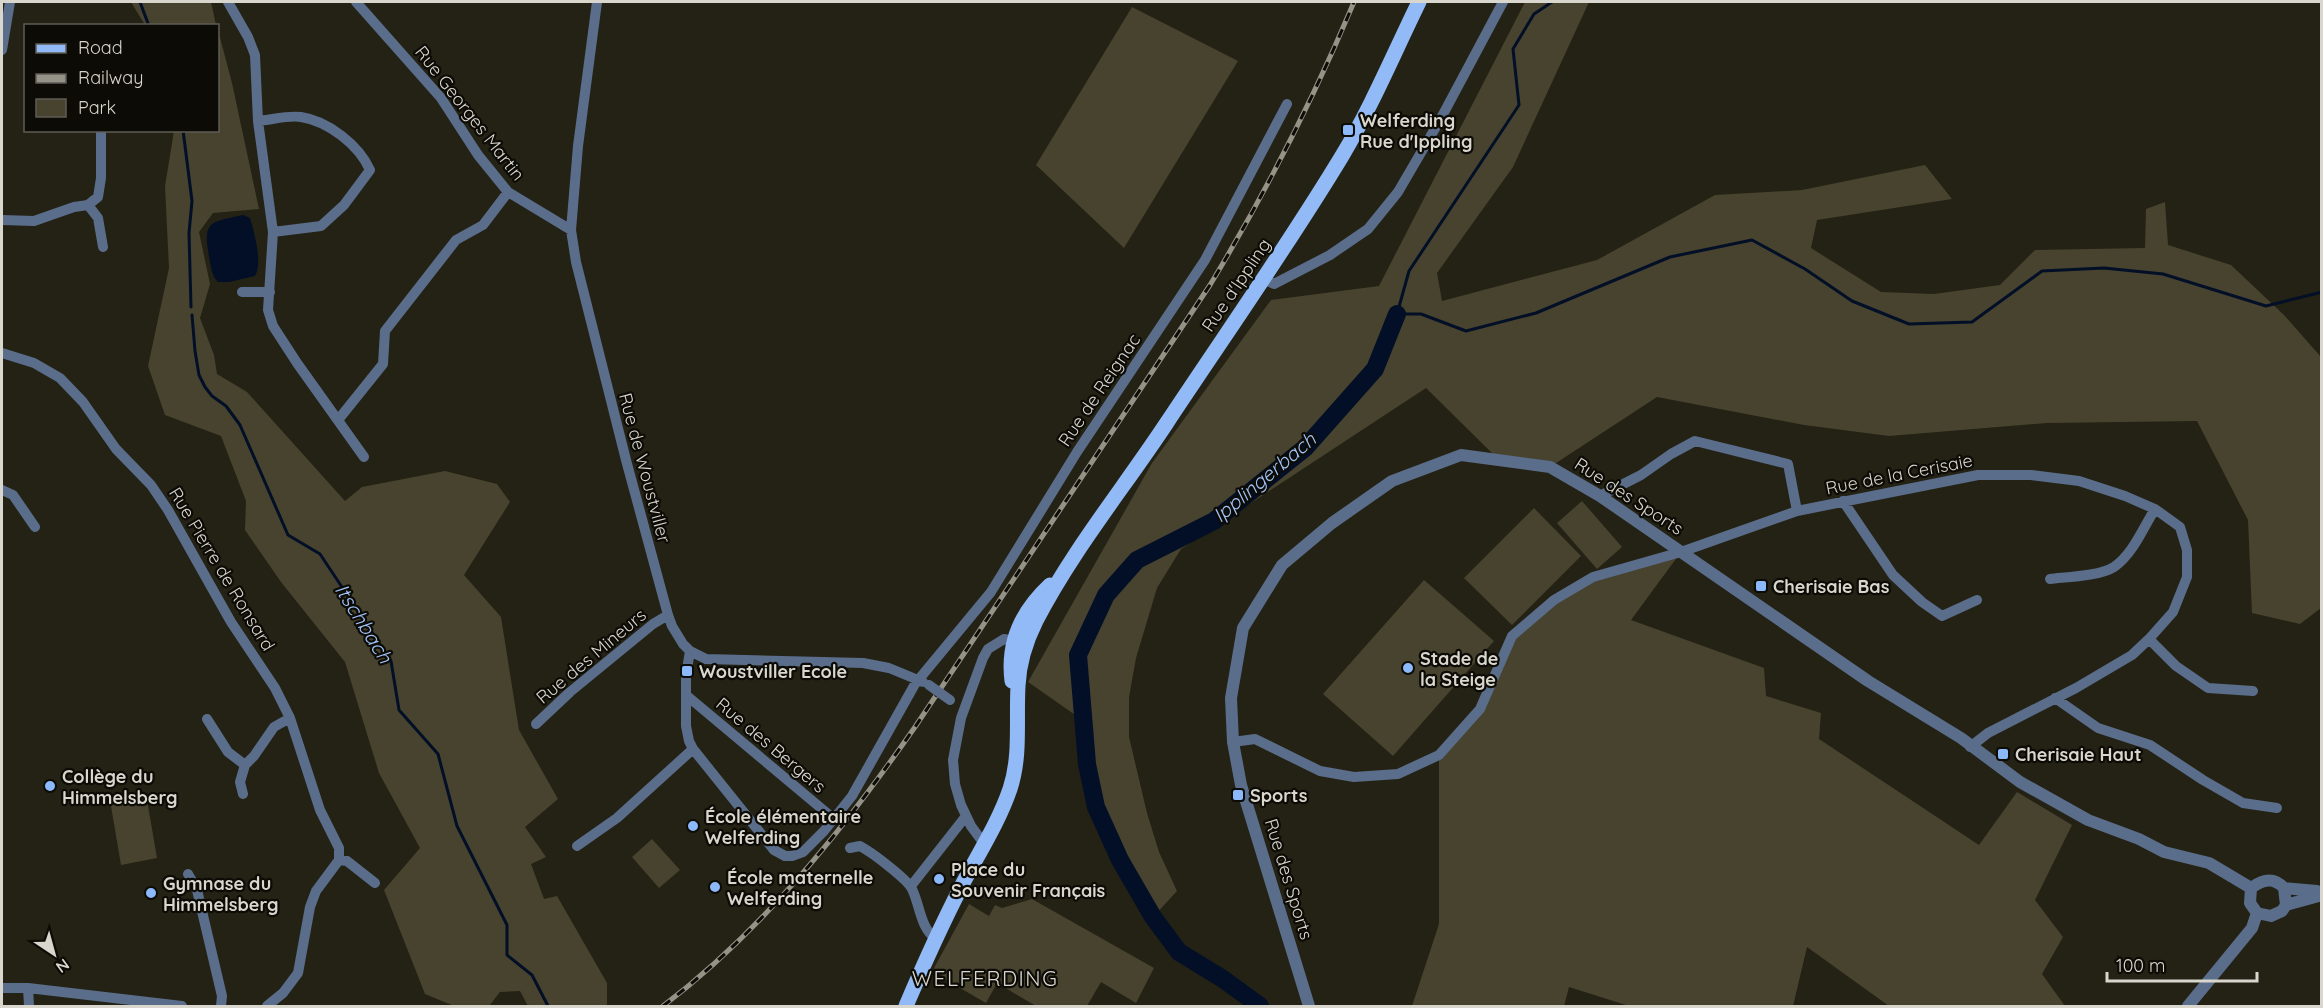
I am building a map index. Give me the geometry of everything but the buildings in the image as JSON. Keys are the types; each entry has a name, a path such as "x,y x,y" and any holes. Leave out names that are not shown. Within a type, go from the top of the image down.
{"main road":[{"name":"Rue d'Ippling","path":"906,1006 962,885 985,845 1010,790 1017,741 1020,642 1030,606 1061,575 1133,474 1263,279 1348,146 1419,2"}],"street":[{"path":"2,50 10,2"},
{"path":"228,2 248,37 255,55 258,121 273,231 268,310 273,326 364,457"},
{"name":"Rue Georges Martin","path":"356,2 441,98 478,155 508,192 571,230"},
{"name":"Rue de Woustviller","path":"597,2 578,146 571,230 576,262 668,615 677,635 690,651"},
{"path":"1263,279 1274,284 1330,255 1368,229 1398,192 1440,120 1503,2"},
{"name":"Rue de Reignac","path":"693,749 769,844 780,854 792,856 803,852 834,819 852,796 918,680 992,592 1077,452 1188,286 1230,215 1287,104"},
{"path":"258,121 300,117 329,126 365,158 370,170 344,205 321,226 273,231"},
{"path":"2,220 34,221 74,207 88,205 98,197 101,178 101,132"},
{"path":"338,420 383,364 385,331 456,240 483,225 508,192"},
{"path":"88,205 98,218 103,248"},
{"path":"242,292 270,292"},
{"name":"Rue Pierre de Ronsard","path":"2,353 34,363 60,378 83,402 116,449 151,485 168,510 231,622 275,688 290,718 320,810 339,848 339,860"},
{"path":"1600,496 1641,476 1671,454 1695,441 1788,464 1797,511"},
{"name":"Rue des Sports","path":"1309,1006 1241,785 1233,742 1231,698 1243,628 1282,565 1332,523 1392,481 1461,455 1550,467 1600,496 1868,681 1961,738 1970,747 2020,782 2088,820 2139,839 2164,852 2210,863 2251,888"},
{"name":"Rue de la Cerisaie","path":"1233,742 1255,739 1320,771 1354,777 1398,774 1438,755 1473,717 1480,709 1512,636 1554,600 1593,577 1681,552 1797,511 1978,475 2031,475 2079,481 2125,496 2155,509 2180,526 2187,550 2187,577 2173,612 2149,639 2132,654 1988,734 1970,747"},
{"path":"2,490 14,495 35,527"},
{"path":"1843,501 1893,575 1922,602 1942,615 1977,600"},
{"path":"2050,579 2078,576 2113,568 2126,556 2155,509"},
{"name":"Rue des Mineurs","path":"536,724 653,624 668,615"},
{"path":"2149,639 2176,666 2208,688 2253,691"},
{"path":"985,845 966,816 957,795 954,771 956,744 963,711 988,649 1001,640 1020,642"},
{"path":"577,846 617,818 693,749 686,726 686,675 690,651 706,659 863,663 890,668 929,685 963,711"},
{"name":"Rue des Bergers","path":"686,695 834,819"},
{"path":"2055,698 2098,728 2150,745 2243,803 2277,808"},
{"path":"243,794 240,782 245,765 274,727 290,718"},
{"path":"207,719 228,752 245,765"},
{"path":"911,886 966,816"},
{"path":"850,848 860,846 872,853 911,886 925,927 936,939"},
{"path":"267,1006 283,993 298,973 313,899 316,891 339,860 347,861 375,883"},
{"path":"189,874 197,890 222,996 221,1006"},
{"path":"2268,880 2284,888 2322,893 2286,905 2282,911 2271,916 2257,913 2250,903 2251,888 2261,881 2268,880"},
{"path":"2284,888 2286,905"},
{"path":"2188,1006 2252,928 2257,913"},
{"path":"2,988 28,988 182,1006"},
{"path":"28,988 29,1006"}],"green space":[{"path":"131,2 211,2 216,24 144,24"},
{"path":"1525,2 1589,2 1513,167 1437,273 1442,301 1597,260 1715,195 1802,190 1925,165 1952,199 1817,220 1811,248 1881,292 1934,294 2000,285 2035,250 2145,248 2146,209 2165,202 2168,245 2231,265 2284,315 2321,357 2321,608 2300,624 2252,613 2248,520 2197,421 2047,423 1889,436 1804,425 1657,397 1550,467 1499,460 1426,388 1181,549 1157,588 1136,658 1129,697 1129,737 1147,813 1159,852 1177,891 1153,917 1121,863 1100,820 1090,785 1081,719 1028,682 1152,463 1271,300 1379,286"},
{"path":"1132,7 1238,61 1124,248 1036,165"},
{"path":"219,34 259,209 213,213 199,232 210,284 200,318 214,355 217,374 247,392 345,501 362,487 445,471 497,484 510,502 464,575 501,617 519,730 558,799 525,827 546,857 531,864 544,899 557,896 607,983 607,1006 528,1006 520,991 500,992 489,1006 454,1006 425,994 384,890 420,848 379,773 345,662 281,582 245,530 246,501 221,436 165,415 148,366 169,268 165,186 174,132 219,132"},
{"path":"1582,501 1622,547 1597,569 1557,523"},
{"path":"1534,508 1581,556 1512,625 1464,578"},
{"path":"1681,552 1631,620 1764,668 1766,696 1821,713 1819,739 1979,845 2017,792 2072,825 2035,900 2063,937 2042,974 2065,1006 1889,1006 1807,947 1793,1006 1629,1006 1569,987 1564,1006 1412,1006 1439,924 1439,755 1480,709 1512,636 1593,577"},
{"name":"Stade de la Steige","path":"1424,580 1494,641 1393,756 1323,694"},
{"path":"146,794 157,858 121,865 110,800"},
{"path":"652,839 680,870 659,888 632,857"},
{"path":"1032,899 1154,968 1136,1003 1101,982 1087,1006 1036,1006 997,983 986,1003 941,977 942,975 934,968 969,904 989,916 995,905 1002,908"}],"water":[{"path":"243,215 250,218 254,231 258,256 257,271 255,276 218,282 211,267 207,244 209,229 224,219"}],"waterway":[{"name":"Itschbach","path":"140,2 148,24"},
{"path":"1552,2 1534,14 1513,49 1519,105 1409,271 1397,314 1421,314 1466,331 1536,313 1670,257 1752,240 1805,269 1852,301 1909,324 1972,322 2042,271 2104,268 2163,274 2266,306 2322,292"},
{"name":"Itschbach","path":"183,132 192,201 189,233 191,307"},
{"name":"Ipplingerbach","path":"1260,1006 1223,979 1179,952 1153,917 1120,860 1096,807 1087,764 1078,655 1106,595 1137,560 1214,521 1305,448 1375,369 1397,314"},
{"name":"Itschbach","path":"192,315 199,375 205,387 212,396 226,406 240,425 288,535 320,554 391,661 399,710 438,754 457,826 507,925 507,955 532,975 548,1006"}],"railway":[{"path":"663,1006 734,945 800,877 830,841 915,727 1210,285 1287,146 1354,2"}],"place":[{"name":"Welferding Rue d'Ippling","path":"1348,130"},
{"name":"Cherisaie Bas","path":"1761,586"},
{"name":"Stade de la Steige","path":"1408,668"},
{"name":"Woustviller Ecole","path":"687,671"},
{"name":"Cherisaie Haut","path":"2003,754"},
{"name":"Collège du Himmelsberg","path":"50,786"},
{"name":"Sports","path":"1238,795"},
{"name":"École élémentaire Welferding","path":"693,826"},
{"name":"Place du Souvenir Français","path":"939,879"},
{"name":"École maternelle Welferding","path":"715,887"},
{"name":"Gymnase du Himmelsberg","path":"151,893"}],"district":[{"name":"WELFERDING","path":"985,978"}]}
